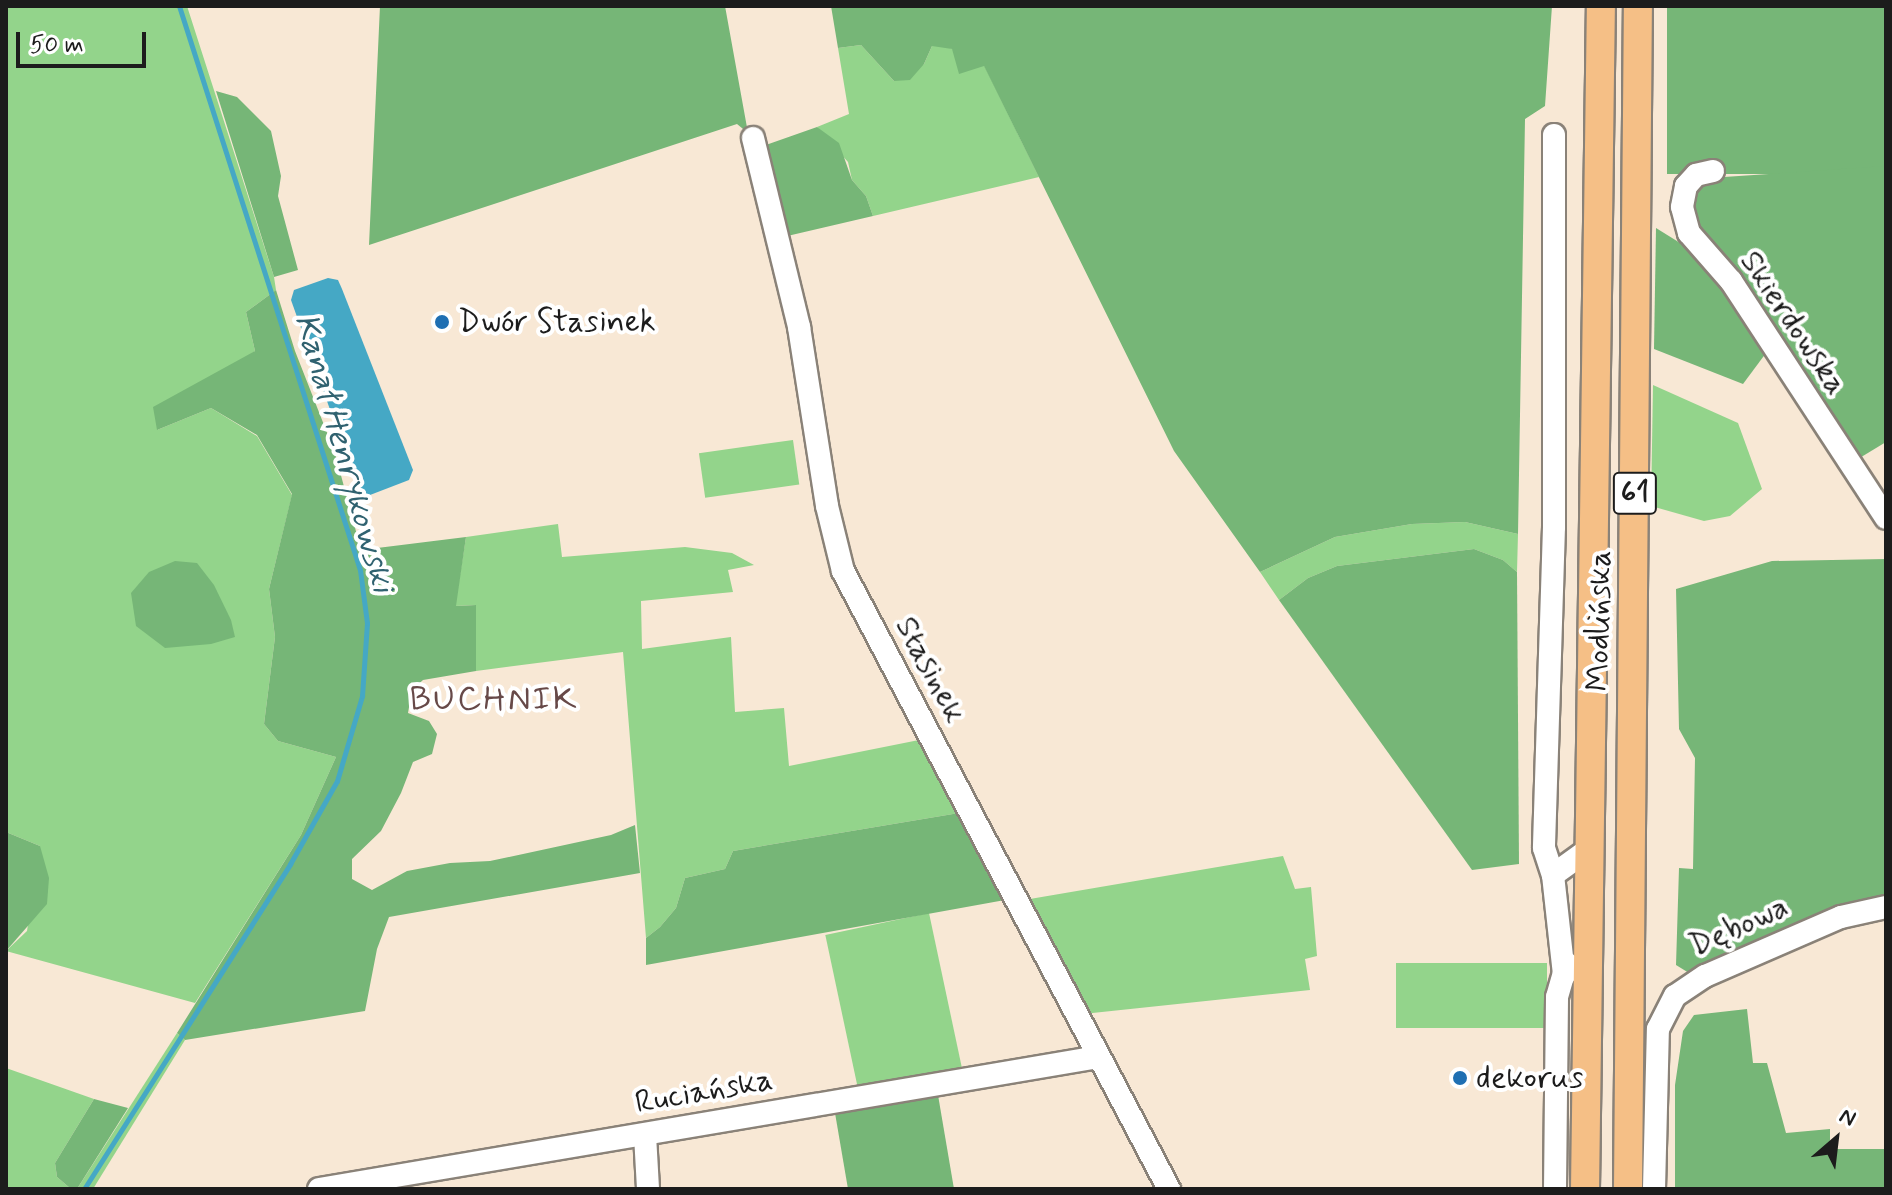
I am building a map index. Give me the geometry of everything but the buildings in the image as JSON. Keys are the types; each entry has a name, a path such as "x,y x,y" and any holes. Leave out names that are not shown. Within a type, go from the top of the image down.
{"main road":[{"name":"Modlińska","path":"1585,1189 1601,6"},
{"name":"Modlińska","path":"1628,1189 1638,6"}],"street":[{"path":"1554,135 1554,527 1544,848 1553,875 1564,975"},
{"name":"Stasinek","path":"753,138 799,327 827,506 843,571 1169,1189"},
{"name":"Skierdowska","path":"1713,171 1696,175 1686,186 1682,207 1689,233 1731,281 1886,518"},
{"path":"1553,875 1589,849"},
{"name":"Modlińska","path":"1555,1189 1557,997 1588,893"},
{"name":"Dębowa","path":"1654,1189 1656,1048 1666,1009 1688,984 1841,917 1886,907"},
{"name":"Ruciańska","path":"319,1189 1099,1057"},
{"path":"645,1135 648,1189"}],"green space":[{"path":"6,6 187,6 274,277 276,290 246,312 255,351 157,430 211,408 257,436 292,495 269,589 275,637 264,724 278,741 336,757 301,835 195,1003 6,951 27,931 40,846 6,832"},
{"path":"380,6 725,6 748,133 737,124 369,245"},
{"path":"831,6 1552,6 1545,106 1525,119 1518,534 1465,522 1412,524 1335,537 1260,572 1174,451 984,66 959,74 952,49 932,46 924,64 910,80 894,81 861,45 838,48"},
{"path":"1667,6 1886,6 1886,174 1667,174"},
{"path":"861,45 894,81 924,64 932,46 946,46 984,65 1039,177 873,216 866,196 852,180 848,162 817,127 849,114 838,48"},
{"path":"216,91 237,97 271,131 281,176 278,196 298,270 274,277"},
{"path":"817,127 839,143 852,180 866,196 873,216 783,237 763,146"},
{"path":"1886,166 1886,442 1853,462 1688,217 1695,188 1709,178"},
{"path":"1656,228 1693,251 1720,279 1769,349 1743,384 1654,349"},
{"path":"276,290 295,351 335,453 361,550 466,537 456,606 476,605 476,671 423,680 412,690 408,713 429,721 437,734 432,754 413,762 381,831 352,859 352,879 372,890 407,871 450,863 490,861 611,835 635,825 640,873 389,917 377,949 365,1011 185,1040 177,1033 301,835 336,757 278,741 264,724 275,637 269,589 292,494 257,435 211,408 157,430 153,407 255,351 246,312"},
{"path":"1653,385 1738,423 1762,489 1730,516 1704,521 1651,506"},
{"path":"793,440 799,485 705,498 699,453"},
{"path":"1465,522 1518,534 1517,572 1503,560 1474,549 1337,566 1308,578 1279,600 1260,572 1335,537 1412,524"},
{"path":"558,524 562,557 685,547 732,553 754,565 728,570 733,592 641,601 642,649 731,637 735,712 784,708 789,766 919,740 959,813 733,851 725,869 685,878 676,908 646,938 623,652 476,671 476,605 455,606 466,537"},
{"path":"1474,549 1503,560 1517,572 1519,864 1472,870 1279,600 1308,578 1337,566"},
{"path":"1886,559 1886,894 1771,934 1689,973 1676,965 1679,868 1693,869 1695,758 1679,729 1676,589 1772,561"},
{"path":"175,561 197,563 214,585 231,620 235,637 211,644 165,648 136,626 131,593 149,572"},
{"path":"959,813 1005,900 646,965 646,938 676,908 685,878 725,869 733,851"},
{"path":"6,832 40,846 49,878 47,904 6,951"},
{"path":"1283,856 1295,889 1311,887 1317,956 1305,959 1310,990 1083,1014 1024,900"},
{"path":"929,913 963,1071 859,1093 825,935"},
{"path":"1396,963 1547,963 1547,1028 1396,1028"},
{"path":"1747,1009 1753,1063 1767,1063 1786,1133 1830,1129 1830,1149 1886,1149 1886,1189 1675,1189 1675,1085 1683,1031 1694,1015"},
{"path":"177,1033 185,1040 93,1189 77,1189"},
{"path":"6,1068 94,1099 55,1163 57,1177 71,1189 6,1189"},
{"path":"938,1095 954,1189 848,1189 835,1113"},
{"path":"94,1099 128,1108 77,1189 71,1189 57,1177 55,1163"}],"water":[{"path":"328,278 338,280 342,289 413,470 409,480 370,495 359,491 291,300 294,290"}],"waterway":[{"name":"Kanał Henrykowski","path":"84,1189 290,864 337,781 362,696 367,623 360,570 179,6"}],"place":[{"name":"Dwór Stasinek","path":"442,322"},
{"name":"dekorus","path":"1460,1078"}],"district":[{"name":"BUCHNIK","path":"494,700"}]}
